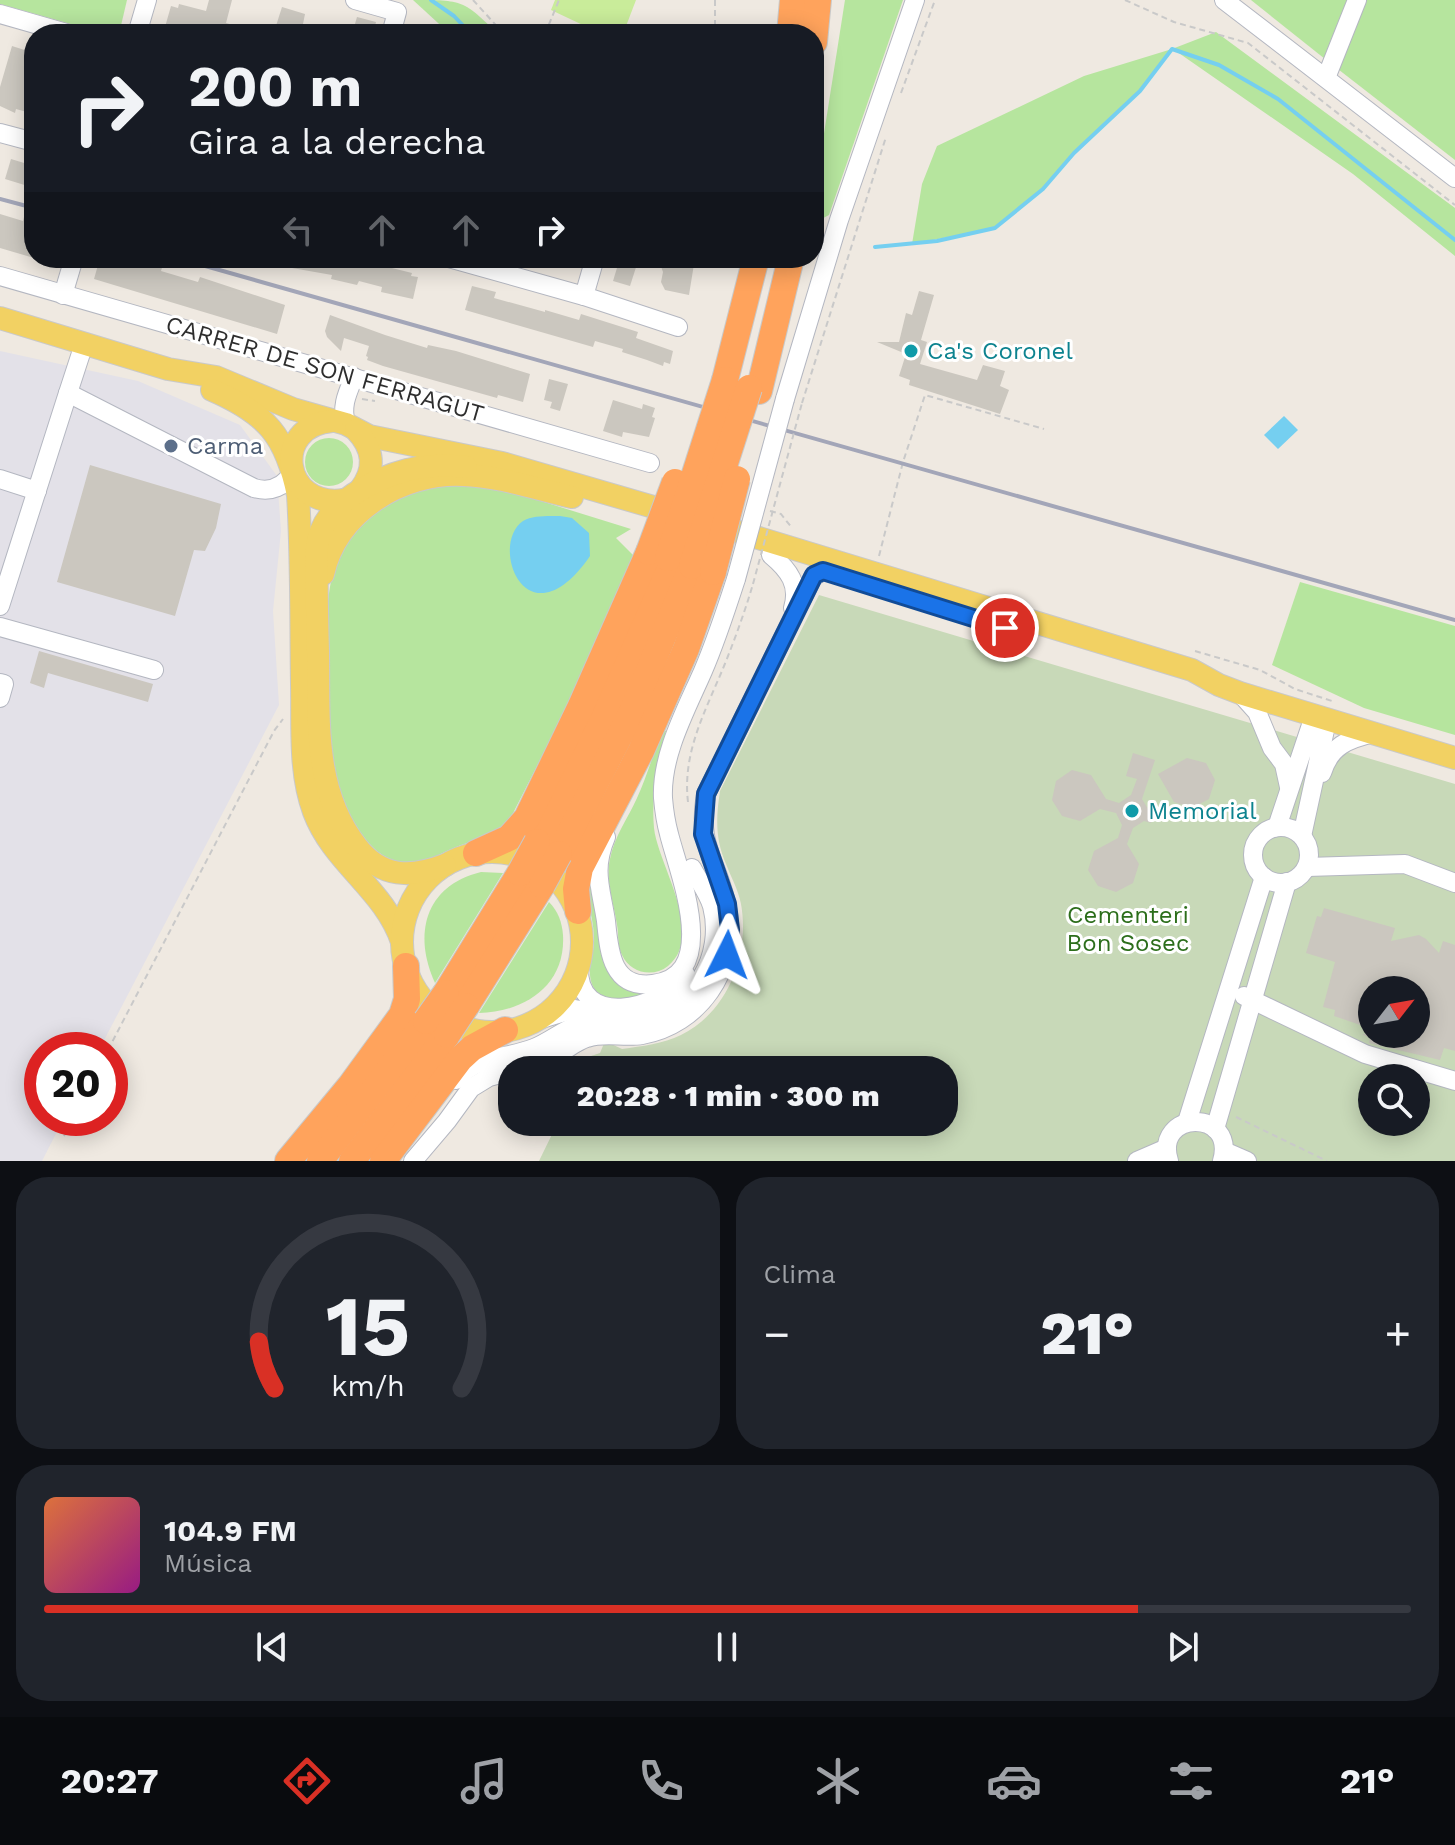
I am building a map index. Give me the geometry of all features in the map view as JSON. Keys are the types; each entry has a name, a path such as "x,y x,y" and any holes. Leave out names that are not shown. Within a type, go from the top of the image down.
{"highway":[{"path":"791,24 793,0"},
{"path":"816,24 818,0"},
{"path":"352,1161 456,1000 632,712 702,568 737,384 743,268"},
{"path":"578,911 580,868 641,751 686,649 737,384 754,268"},
{"path":"737,384 778,268"},
{"path":"737,384 787,268"},
{"path":"476,853 502,842 523,823 581,706 702,568"},
{"path":"288,1161 396,1025 407,999 404,954"},
{"path":"320,1161 437,1028"},
{"path":"384,1160 460,1059 472,1048 505,1030"}],"main road":[{"path":"0,318 168,369 216,377 369,436 478,457 875,573 1192,670 1240,693 1455,758"},
{"path":"168,369 238,402 260,417 286,450 298,495 304,767 310,801 333,847 389,912 422,1000 447,1022 467,1030 505,1030 535,1021 560,1001 570,988 579,966 583,942 578,911 562,884 542,869 502,852 476,853 411,874 386,871 360,852 336,815 325,781 321,752 318,540 330,515 352,495 367,481 372,458 369,447 345,425 314,425 297,440 293,450 293,472 304,490 323,501 352,495 381,478 406,470 446,465 534,482 574,498"},
{"path":"317,599 327,559 342,532 370,503 402,486 436,476 462,475 574,498 771,555 1187,685 1219,685"},
{"path":"404,954 407,915 416,894 445,865"}],"street":[{"path":"140,24 147,0"},
{"path":"355,0 397,12 394,24"},
{"path":"535,1021 575,1009 634,1016 659,1008 681,993 699,969 707,939 705,909 669,835 663,796 666,766 709,655 702,568 794,401 839,220 915,0"},
{"path":"1224,0 1455,178"},
{"path":"1326,78 1357,0"},
{"path":"0,14 35,24"},
{"path":"0,133 24,139"},
{"path":"63,295 71,268"},
{"path":"485,268 678,327"},
{"path":"584,296 592,268"},
{"name":"CARRER DE SON FERRAGUT","path":"0,276 650,463"},
{"path":"0,606 84,344"},
{"path":"345,425 344,402 354,377"},
{"path":"68,393 254,488 274,489 288,480 293,472"},
{"path":"0,479 37,491"},
{"path":"771,555 789,572 795,586 795,602 788,626"},
{"path":"554,1056 592,1036 632,1036 667,1027 693,1011 714,986 724,964 730,930 724,895 703,834 706,794 814,575 823,571"},
{"path":"0,627 154,670"},
{"path":"0,683 4,684 0,698"},
{"path":"1240,693 1257,712 1272,748 1284,764 1289,787"},
{"path":"1274,828 1289,828 1302,836 1309,851 1307,867 1287,882 1279,883 1264,877 1255,862 1255,845 1278,824 1311,725 1320,718 1325,730 1302,836"},
{"path":"1312,793 1325,761 1334,749 1347,740 1374,733"},
{"path":"641,751 628,794 603,846 598,876 608,953 614,965 628,979 640,983 659,983 683,965 689,949 692,923 687,871"},
{"path":"1307,867 1405,864 1455,883"},
{"path":"579,966 581,986 590,998 600,1004 640,1006 673,990 691,966 699,935 697,906 687,871"},
{"path":"384,1160 422,1124 471,1066 534,1047 581,1024 628,1024 653,1018 687,997 705,971 715,936 710,902 687,871"},
{"path":"1137,1161 1168,1154 1173,1132 1187,1122 1264,877"},
{"path":"1215,1129 1287,882"},
{"path":"1230,991 1365,1054 1455,1081"},
{"path":"413,1161 471,1088 498,1074"},
{"path":"1187,1122 1207,1123 1220,1135 1223,1156 1247,1161"}],"path":[{"path":"473,0 495,24"},
{"path":"549,24 559,0"},
{"path":"715,0 715,24"},
{"path":"897,104 935,0"},
{"path":"1125,0 1174,22 1248,43 1455,205"},
{"path":"689,804 687,784 691,749 738,629 702,568 794,401 888,129"},
{"path":"875,573 903,462 925,395 1044,429"},
{"path":"361,399 379,401"},
{"path":"766,510 781,514 799,538"},
{"path":"117,1032 274,731 286,715 302,704"},
{"path":"1221,1108 1327,1161"}],"shaded area":[{"path":"0,351 138,381 240,425 277,476 281,531 273,611 279,705 108,1032 24,1032 24,1136 55,1136 42,1161 0,1161"}],"green space":[{"path":"0,0 127,0 121,24 71,24 0,4"},
{"path":"413,0 461,4 488,24 439,24"},
{"path":"555,0 636,0 627,24 581,24 551,10"},
{"path":"845,0 903,0 829,215 824,218 824,133"},
{"path":"1251,0 1350,0 1325,59"},
{"path":"1362,0 1455,0 1455,160 1334,66"},
{"path":"1216,32 1455,208 1455,256 1353,174 1173,49 1140,91 1074,153 1043,189 995,228 912,244 922,184 937,146 1084,76"},
{"path":"329,438 346,445 353,462 346,479 329,486 312,479 305,462 312,445"},
{"path":"448,482 499,488 631,529 616,538 633,555 631,570 591,660 508,823 488,836 426,860 401,862 383,855 367,841 343,801 334,764 330,726 328,603 336,562 357,528 388,504"},
{"path":"1300,582 1455,626 1455,735 1364,708 1272,665"},
{"name":"Cementeri Bon Sosec","path":"819,595 1455,784 1455,1161 539,1161 551,1136 958,1136 958,1056 591,1056 600,1053 605,1041 622,1049 660,1043 681,1035 697,1025 723,997 738,961 743,923 740,899 722,855 717,819 720,791"},
{"path":"662,730 666,731 654,791 654,828 677,899 682,936 678,952 668,966 649,973 630,966 620,952 609,868 615,843 641,790"},
{"path":"481,872 503,873 435,983 425,947 428,915 447,888"},
{"path":"591,875 602,957 660,991 618,998 599,993 593,986 590,970 594,937 588,893"},
{"path":"549,902 559,917 563,935 562,953 550,982 539,993 512,1008 479,1013"}],"water":[{"path":"1284,416 1298,430 1278,449 1264,435"},
{"path":"572,518 589,533 590,556 568,582 548,592 532,591 520,582 512,567 510,549 513,533 527,519"}],"building":[{"path":"209,0 232,0 226,23 229,24 166,24 171,6 178,8 179,4 206,11"},
{"path":"282,7 305,14 303,24 277,24"},
{"path":"357,17 376,22 376,24 355,24"},
{"path":"12,46 24,50 24,111 16,109 15,113 0,106 0,87"},
{"path":"11,159 24,163 24,185 5,179"},
{"path":"0,214 23,221 24,217 24,255 0,248"},
{"path":"97,268 162,268 161,271 198,282 200,277 285,305 277,334 94,279"},
{"path":"292,268 392,268 418,277 413,299 381,292 382,287 359,281 357,285 331,279 332,275"},
{"path":"617,268 636,268 630,286 613,281"},
{"path":"662,268 693,268 689,295 665,290 661,282"},
{"path":"472,286 496,292 494,298 579,320 581,314 638,332 636,338 673,351 670,364 664,362 663,366 595,341 593,347 465,310"},
{"name":"Ca's Coronel","path":"919,291 934,295 921,340 927,342 920,364 977,380 983,365 1005,371 1000,386 1009,390 1000,414 909,385 910,380 899,376 906,354 877,342 899,342 906,313 912,315"},
{"path":"330,315 427,348 428,345 456,351 530,374 523,402 498,395 497,398 383,366 367,360 369,346 344,338 341,351 325,331"},
{"path":"549,379 568,384 560,411 550,408 552,402 544,400"},
{"path":"613,400 642,409 643,404 655,408 649,437 623,432 622,437 603,431"},
{"path":"90,465 221,504 216,528 205,551 194,550 175,616 57,582"},
{"path":"39,651 153,684 148,702 48,673 44,688 30,683"},
{"path":"1133,753 1155,760 1142,799 1148,809 1155,812 1151,823 1144,821 1133,828 1127,844 1139,864 1133,883 1116,892 1098,886 1088,870 1094,851 1118,838 1122,825 1116,813 1100,809 1080,821 1062,816 1052,800 1056,781 1072,770 1091,775 1106,799 1119,803 1131,795 1137,779 1126,776"},
{"path":"1187,758 1206,763 1215,780 1209,799 1192,808 1174,802 1158,774"},
{"path":"1324,908 1395,928 1391,941 1419,935 1439,953 1443,941 1455,945 1455,1051 1444,1048 1440,1060 1390,1048 1430,1048 1430,976 1358,976 1358,1024 1334,1016 1335,1010 1323,1007 1335,962 1306,953 1317,916 1321,917"}],"waterway":[{"path":"431,0 462,24"},
{"path":"875,247 937,241 995,228 1043,189 1074,153 1140,91 1172,49 1219,65 1278,99 1455,240"}],"railway":[{"path":"0,199 24,205"},
{"path":"212,268 1455,620"}],"place":[{"name":"Ca's Coronel","path":"911,351"},
{"name":"Carma","path":"171,446"},
{"name":"Memorial","path":"1132,811"}],"route":[{"path":"727,955 730,930 727,904 708,855 702,827 706,794 814,575 823,571 1005,628"}]}
